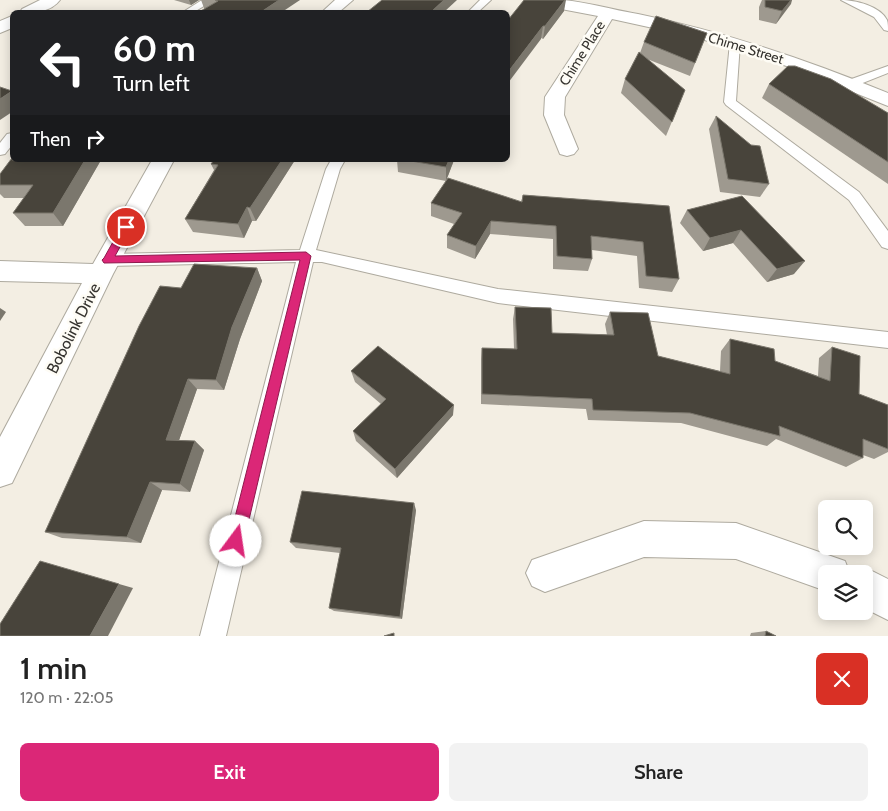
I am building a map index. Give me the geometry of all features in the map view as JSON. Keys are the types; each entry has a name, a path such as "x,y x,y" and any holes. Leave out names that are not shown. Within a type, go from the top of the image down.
{"street":[{"path":"32,10 52,0"},
{"path":"332,10 345,0"},
{"name":"Chime Street","path":"540,0 735,43 850,84 888,100"},
{"name":"Chime Place","path":"568,149 554,115 554,96 607,14"},
{"name":"Bobolink Drive","path":"0,471 104,267 162,162"},
{"path":"0,271 104,267"},
{"path":"545,573 644,539 736,541 818,569"},
{"path":"873,592 888,601"}],"lane":[{"path":"192,10 209,0"},
{"path":"475,10 486,0"},
{"path":"846,0 878,16 888,28"},
{"path":"735,43 730,102 854,196 888,243"},
{"path":"850,84 888,68"},
{"path":"0,151 10,140"},
{"path":"213,636 306,256 333,169 337,162"},
{"path":"104,267 322,256 498,296 888,340"}],"building":[{"path":"215,0 279,0 264,10 202,10 218,1"},
{"path":"382,0 444,0 433,10 370,10"},
{"path":"524,0 565,0 510,69 510,18"},
{"path":"765,0 791,0 782,11 765,7"},
{"path":"656,16 707,33 695,63 644,42"},
{"path":"639,52 685,90 672,122 625,79"},
{"path":"788,66 795,66 831,79 888,113 888,162 769,84"},
{"path":"0,87 10,90 10,92 0,99"},
{"path":"716,116 751,145 760,146 769,184 728,179"},
{"path":"10,161 84,162 53,213 13,213 33,185 0,185 0,174"},
{"path":"212,162 281,162 250,208 247,207 238,224 185,219 218,165 211,164"},
{"path":"417,162 448,162 446,167"},
{"path":"448,178 522,202 523,195 669,206 679,279 646,276 643,242 591,236 592,259 557,256 556,226 491,221 476,246 447,235 462,213 431,203"},
{"path":"742,196 805,261 777,269 741,230 710,238 687,210"},
{"path":"194,264 257,268 232,327 216,380 188,379 166,440 195,441 180,484 150,482 127,537 45,532 139,326 160,286 181,288"},
{"path":"515,307 551,308 552,333 614,335 610,312 648,313 658,356 730,374 730,339 774,349 775,361 830,381 832,347 860,356 859,394 888,405 888,449 863,439 863,458 779,426 780,436 690,413 593,410 592,399 482,394 482,348 517,349"},
{"path":"378,346 454,405 395,469 353,431 386,399 351,371"},
{"path":"302,491 414,503 400,617 329,608 341,548 290,542"},
{"path":"40,561 119,584 90,636 0,636 0,624"},
{"path":"766,631 776,636 765,636"}],"route":[{"path":"126,227 108,260 306,256 236,541"}]}
